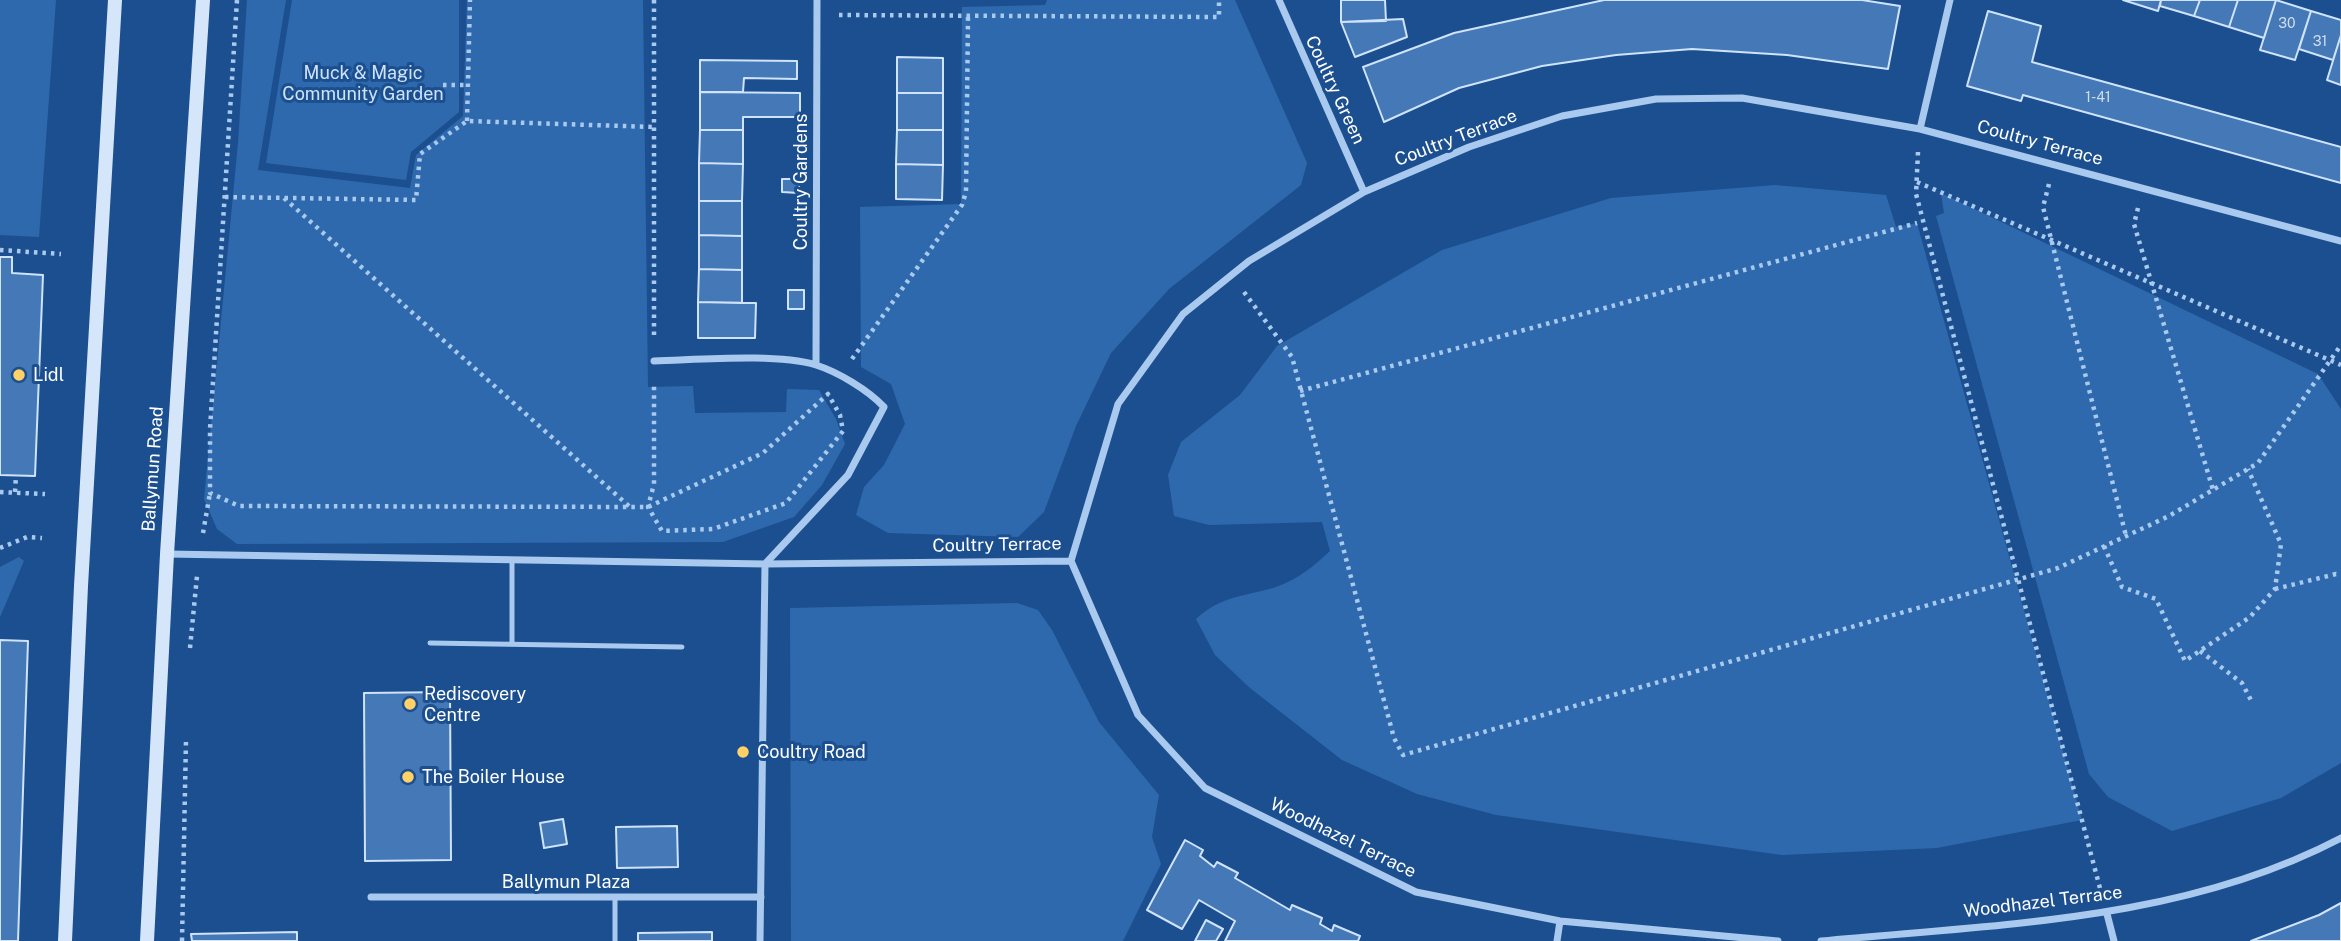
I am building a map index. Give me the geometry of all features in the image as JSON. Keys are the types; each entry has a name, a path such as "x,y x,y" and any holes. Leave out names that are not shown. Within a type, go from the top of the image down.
{"main road":[{"path":"65,941 81,586 115,0"},
{"name":"Ballymun Road","path":"147,941 167,554 203,0"}],"street":[{"name":"Coultry Gardens","path":"816,365 817,0"},
{"name":"Coultry Green","path":"1279,0 1364,192"},
{"path":"1920,129 1950,0"},
{"name":"Coultry Terrace","path":"167,554 765,564 1071,561 1118,404 1184,314 1249,261 1364,192 1469,147 1562,116 1656,99 1742,99 1920,129 2053,162 2341,241"},
{"path":"654,360 765,359 816,365 868,391 884,407 848,475 765,564 760,941"},
{"name":"Woodhazel Terrace","path":"1071,561 1138,715 1205,788 1416,892 1560,921 1778,941"},
{"name":"Woodhazel Terrace","path":"1821,941 2107,914 2218,888 2341,838"},
{"name":"Ballymun Plaza","path":"371,897 761,897"},
{"path":"2107,914 2113,941"},
{"path":"1557,941 1560,921"}],"lane":[{"path":"512,560 512,644"},
{"path":"430,643 682,647"},
{"path":"615,898 615,941"}],"path":[{"path":"187,659 193,635 199,555 210,492 210,429 237,0"},
{"path":"467,121 470,0"},
{"path":"654,0 654,484 648,507 662,531 713,529 786,503 843,431 840,415 828,394"},
{"path":"817,15 1219,16 1219,0"},
{"path":"210,492 239,506 648,507 763,453 828,394 962,205 966,192 968,17"},
{"path":"443,85 468,85"},
{"path":"225,197 416,200 420,153 467,121 654,127"},
{"path":"1920,129 1917,182 1919,207 2107,914"},
{"path":"2053,162 2043,207 2126,536"},
{"path":"1917,182 2341,365"},
{"path":"2143,187 2134,224 2213,490"},
{"path":"284,198 631,508"},
{"path":"1300,391 1917,223"},
{"path":"0,250 61,254"},
{"path":"1231,276 1292,357 1394,738 1404,755 2058,568 2126,536 2258,463 2341,345"},
{"path":"2104,546 2122,587 2156,599 2186,661 2250,617 2275,589 2281,544 2248,469"},
{"path":"15,492 16,475"},
{"path":"0,492 45,494"},
{"path":"0,548 27,537 42,538"},
{"path":"2275,589 2341,575"},
{"path":"2200,651 2242,683 2253,704"},
{"path":"182,941 186,726"}],"green space":[{"path":"0,0 56,0 39,237 0,235"},
{"path":"247,0 286,0 258,170 410,188 416,155 463,116 467,0 643,0 648,387 693,386 695,413 786,412 787,389 819,390 836,419 845,444 822,485 794,517 723,542 237,544 217,529 204,499 238,143"},
{"name":"Muck & Magic Community Garden","path":"292,0 459,0 459,112 411,152 406,180 266,163"},
{"path":"1047,0 1235,0 1307,163 1301,185 1169,289 1111,353 1076,426 1044,512 1018,537 888,533 856,515 864,487 884,465 905,424 891,384 861,367 860,207 961,204 962,7 1045,5"},
{"path":"1775,185 1886,195 1896,227 1917,223 2082,820 1937,848 1782,855 1496,815 1417,794 1342,760 1250,688 1215,655 1196,619 1224,601 1291,581 1330,551 1322,522 1209,525 1174,516 1168,475 1181,442 1240,395 1277,346 1442,250 1611,198"},
{"path":"1941,193 2318,374 2341,409 2341,763 2281,798 2172,831 2108,797 2089,774 1936,216 1944,213"},
{"path":"19,557 24,561 0,617 0,567"},
{"path":"1017,603 1038,610 1052,630 1099,722 1159,795 1152,837 1161,864 1123,941 791,941 790,608"}],"building":[{"path":"1341,0 1385,0 1386,21 1341,22"},
{"path":"1604,0 1862,0 1900,6 1888,69 1787,55 1692,49 1616,55 1542,66 1459,88 1384,122 1363,67 1454,33"},
{"path":"2123,0 2161,0 2158,11"},
{"path":"2161,0 2200,0 2194,16 2160,6"},
{"path":"2200,0 2238,0 2229,27 2194,16"},
{"path":"2238,0 2276,0 2264,38 2229,27"},
{"path":"2276,0 2311,11 2295,60 2260,50"},
{"path":"1988,11 2041,26 2032,62 2341,147 2341,183 2023,95 2021,101 1967,86"},
{"path":"2311,11 2341,20 2341,35 2333,60 2299,49"},
{"path":"1403,19 1407,37 1355,57 1341,22"},
{"path":"2341,35 2341,85 2327,80"},
{"path":"897,57 943,58 943,93 897,93"},
{"path":"700,60 797,61 797,79 744,78 743,92 700,92"},
{"path":"700,92 800,93 800,117 743,117 743,130 700,130"},
{"path":"897,93 943,93 943,130 897,130"},
{"path":"700,130 743,130 743,164 699,163"},
{"path":"897,130 943,130 943,165 896,164"},
{"path":"699,163 743,164 742,201 699,201"},
{"path":"896,164 943,165 942,200 896,199"},
{"path":"782,179 799,179 799,193 782,192"},
{"path":"699,201 742,201 742,236 699,235"},
{"path":"699,235 742,236 742,270 699,269"},
{"name":"Lidl","path":"0,257 12,257 12,273 43,275 35,476 0,475"},
{"path":"699,269 742,270 742,303 698,302"},
{"path":"788,290 804,290 804,309 788,309"},
{"path":"698,302 756,303 755,338 698,338"},
{"path":"0,640 28,641 18,941 0,941"},
{"name":"The Boiler House","path":"450,692 451,860 365,861 364,693"},
{"path":"563,819 567,844 544,848 540,823"},
{"path":"677,826 678,867 617,868 616,827"},
{"path":"1185,840 1203,850 1200,856 1214,867 1217,862 1238,873 1235,878 1290,910 1292,905 1322,918 1320,924 1332,931 1334,925 1360,936 1358,941 1225,941 1235,921 1199,900 1182,929 1147,910"},
{"path":"2341,903 2341,941 2251,941 2319,915"},
{"path":"1206,920 1223,929 1216,941 1195,941"},
{"path":"297,932 297,941 192,941 191,934"},
{"path":"712,932 712,941 638,941 638,933"}],"place":[{"name":"Lidl","path":"19,375"},
{"name":"Rediscovery Centre","path":"410,704"},
{"name":"Coultry Road","path":"743,752"},
{"name":"The Boiler House","path":"408,777"}]}
